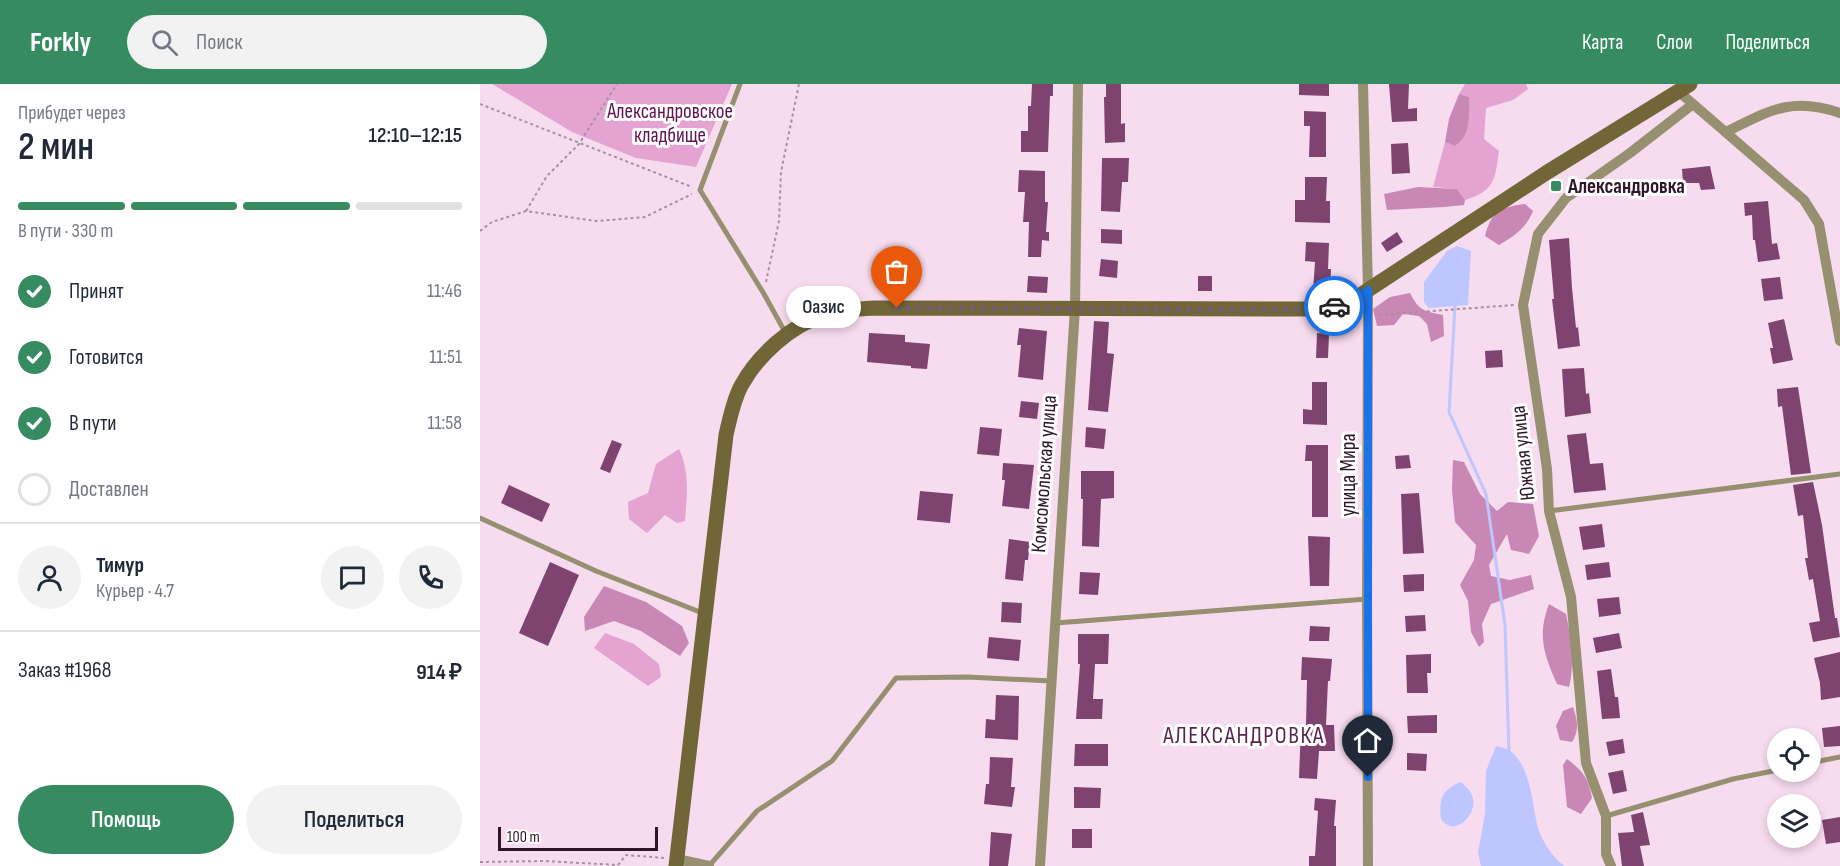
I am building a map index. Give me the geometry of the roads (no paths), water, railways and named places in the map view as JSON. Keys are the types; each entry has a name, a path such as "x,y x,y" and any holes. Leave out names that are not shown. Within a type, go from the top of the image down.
{"main road":[{"path":"676,863 726,435 733,405 740,388 764,355 787,336 822,316 844,310 874,308 1323,309 1352,301 1546,173 1684,88"}],"street":[{"name":"Комсомольская улица","path":"1041,866 1054,623 1075,308 1078,84"},
{"name":"улица Мира","path":"1363,84 1368,290 1366,599 1368,866"},
{"path":"1684,88 1693,104 1804,200 1819,225 1840,341"},
{"name":"Южная улица","path":"1611,866 1606,854 1606,816 1586,763 1571,597 1549,511 1547,469 1523,304 1538,234 1566,198 1630,153 1693,104"},
{"path":"1726,132 1767,112 1791,105 1811,105 1840,113"},
{"path":"1829,282 1840,287"},
{"path":"676,863 709,866"}],"lane":[{"path":"740,84 700,190 787,336"},
{"path":"1549,511 1840,474"},
{"path":"480,518 596,571 705,614"},
{"path":"1054,623 1366,599"},
{"path":"709,866 757,811 832,761 896,678 967,677 1051,681"},
{"path":"1821,761 1840,757"},
{"path":"1606,816 1732,779 1767,772"}],"water":[{"path":"1457,246 1471,251 1468,305 1429,308 1424,302 1424,282 1447,251"},
{"path":"1496,746 1509,750 1522,765 1530,786 1540,834 1548,849 1564,866 1481,866 1478,853 1485,813 1486,771"},
{"path":"1460,782 1469,790 1473,798 1473,806 1466,820 1454,826 1447,825 1441,819 1441,801 1449,789"}],"waterway":[{"path":"1455,306 1449,412 1486,494 1505,625 1509,753"}],"place":[{"name":"Александровка","path":"1556,186"},
{"name":"Оазис","path":"897,308"}],"district":[{"name":"АЛЕКСАНДРОВКА","path":"1244,735"}],"park label":[{"name":"Александровское кладбище","path":"670,123"}]}
